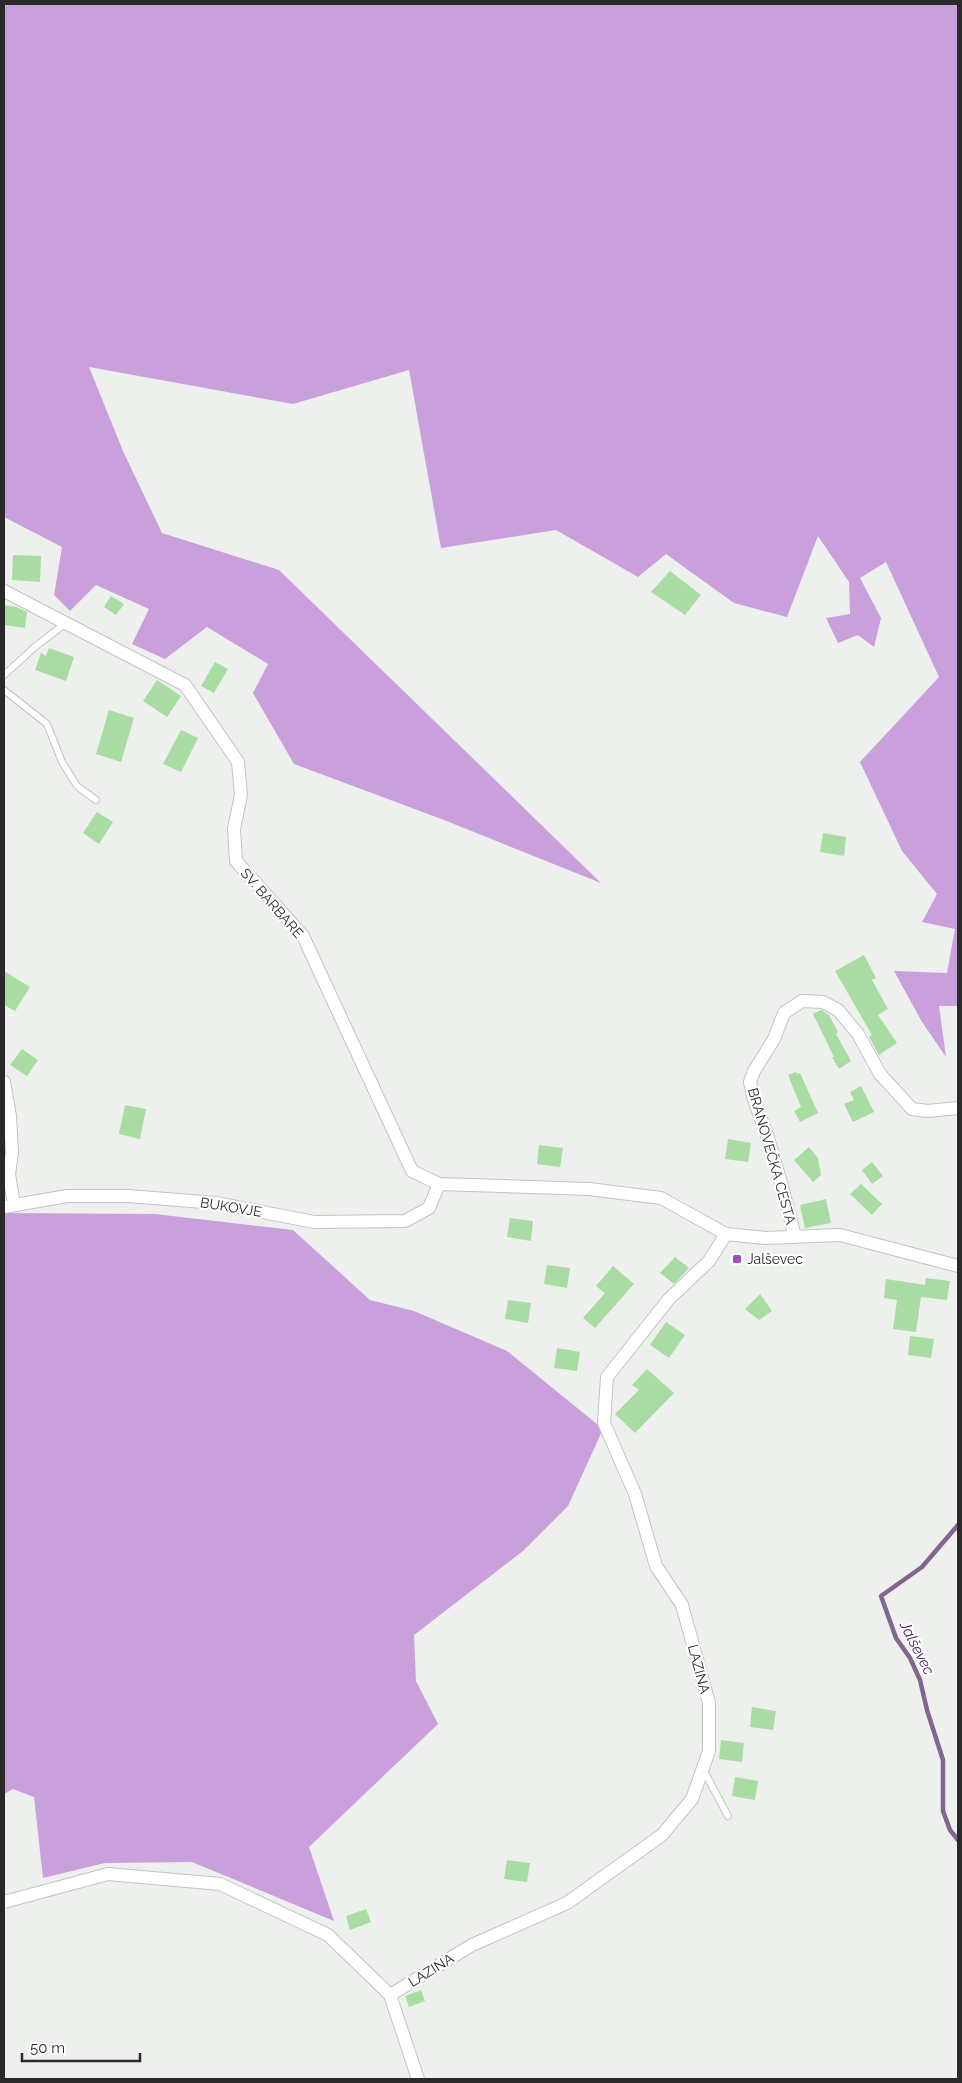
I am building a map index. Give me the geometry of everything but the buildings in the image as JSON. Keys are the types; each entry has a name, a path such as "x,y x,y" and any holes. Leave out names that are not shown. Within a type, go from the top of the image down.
{"street":[{"name":"SV. BARBARE","path":"4,591 185,685 238,762 242,795 234,829 236,862 303,936 412,1171 439,1184"},
{"name":"BRANOVEČKA CESTA","path":"794,1237 783,1190 752,1097 750,1082 754,1071 774,1039 784,1013 802,1001 823,1002 838,1010 858,1034 880,1074 912,1110 928,1111 958,1108"},
{"path":"4,1082 10,1116 12,1153 9,1174 9,1206"},
{"name":"BUKOVJE","path":"9,1206 67,1196 128,1196 216,1203 314,1222 405,1221 429,1208 439,1184"},
{"name":"BRANOVEČKA CESTA","path":"439,1184 589,1189 662,1198 726,1234 765,1238 840,1235 958,1266"},
{"name":"LAZINA","path":"390,1995 472,1944 567,1903 662,1835 692,1799 709,1751 708,1702 682,1606 656,1566 635,1494 604,1422 607,1377 669,1299 709,1262 726,1234"},
{"path":"4,1902 108,1874 220,1884 328,1935 390,1995 418,2079"}],"lane":[{"path":"4,675 36,646 66,623"},
{"path":"4,690 47,724 62,762 77,786 96,800"},
{"path":"703,1769 728,1816"}],"shaded area":[{"path":"4,4 958,4 958,1006 939,1006 946,1057 922,1022 894,971 947,973 955,929 922,922 937,894 902,851 860,762 939,677 886,562 860,578 881,618 874,647 858,635 838,643 826,618 850,614 849,582 818,536 787,617 734,603 666,554 638,577 556,530 441,548 409,370 293,404 89,367 123,451 162,533 279,570 601,883 444,820 294,764 253,693 268,664 207,627 165,659 132,644 149,609 96,585 70,611 54,595 62,547 4,517"},
{"path":"4,1213 155,1214 293,1230 370,1300 414,1311 507,1351 603,1429 568,1506 523,1551 414,1635 416,1681 438,1724 309,1847 334,1921 192,1862 105,1863 43,1878 34,1797 13,1789 4,1794"}],"waterway":[{"name":"Jalševec","path":"958,1525 922,1567 881,1596 896,1638 910,1658 920,1680 927,1710 943,1760 943,1811 950,1830 958,1840"}],"place":[{"name":"Jalševec","path":"737,1259"}]}
